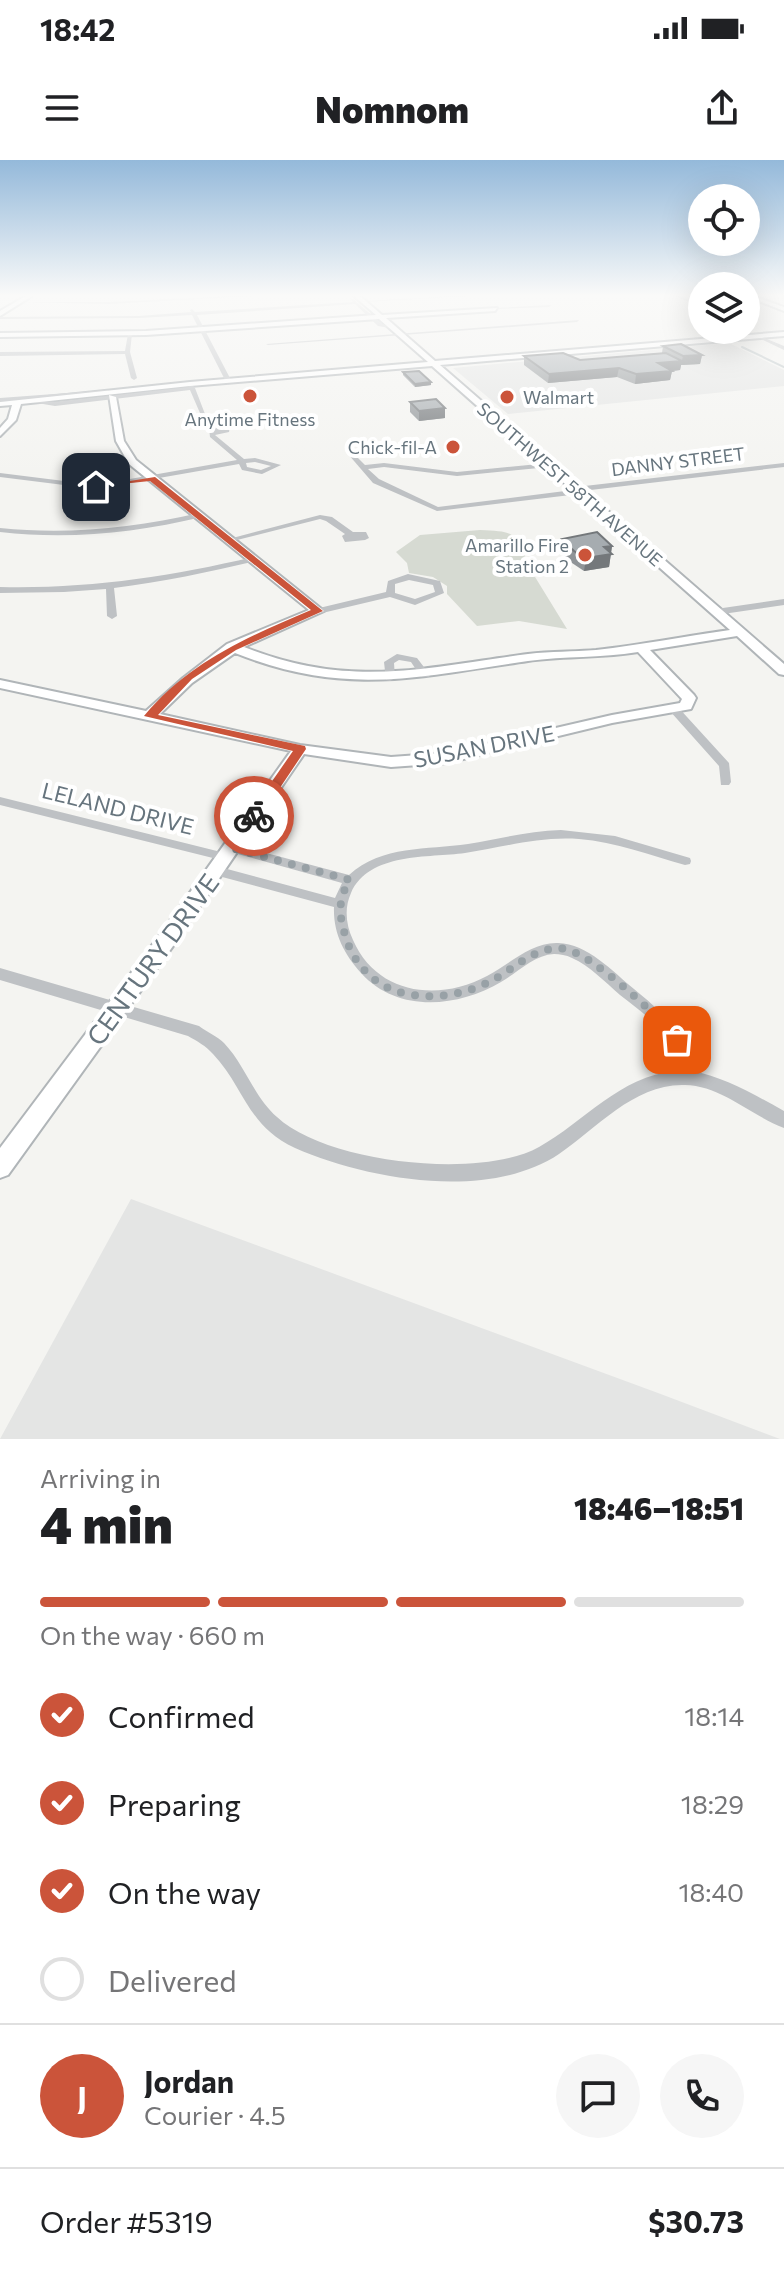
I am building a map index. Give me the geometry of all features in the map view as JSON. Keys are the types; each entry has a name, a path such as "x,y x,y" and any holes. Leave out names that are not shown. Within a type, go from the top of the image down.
{"main road":[{"name":"SOUTHWEST 58TH AVENUE","path":"424,356 784,671"},
{"path":"0,402 115,395 228,380 530,356"},
{"path":"115,395 123,449 152,479 318,611 232,647 189,677 150,716"},
{"path":"0,433 12,420 17,403"},
{"path":"232,647 282,667 339,676 390,678 534,657 641,648 739,632"},
{"path":"641,648 689,698 680,707"},
{"name":"SUSAN DRIVE","path":"0,684 300,749 365,760 425,760 680,707"},
{"name":"CENTURY DRIVE","path":"0,1167 300,749"}],"street":[{"path":"128,356 134,378"},
{"path":"216,356 228,380"},
{"path":"191,386 203,416"},
{"path":"0,402 97,391 115,395"},
{"path":"0,475 83,487 152,479 242,461 212,433"},
{"name":"DANNY STREET","path":"349,447 376,481 437,509 784,465"},
{"path":"363,467 384,465 457,474 549,465"},
{"path":"0,530 54,534 106,531 199,515"},
{"path":"229,540 320,517 329,519 351,534"},
{"path":"0,590 110,586 181,576 253,559"},
{"path":"318,611 390,594 415,602 435,598 441,588 429,579 408,577 391,583 390,594"},
{"path":"110,586 112,616"},
{"path":"716,612 784,602"},
{"path":"390,678 389,662 397,657 414,660 425,675"},
{"path":"680,707 725,765 725,782"},
{"name":"LELAND DRIVE","path":"0,801 224,859 339,904"},
{"path":"685,861 608,838 547,834 381,860 350,880 339,904 350,952 364,970 384,986 409,995 442,997 465,991 491,981 546,950 565,949 585,958 664,1023 677,1040 685,1078"},
{"path":"224,859 350,880"},
{"path":"0,974 193,1031 217,1048 257,1111 290,1136 376,1164 423,1173 467,1173 535,1158 646,1082 685,1078 743,1094 784,1120"}],"shaded area":[{"path":"589,356 755,356 784,370 784,386 508,414 453,368"},
{"path":"480,530 514,536 525,556 517,564 532,572 567,629 519,621 477,626 447,594 447,586 433,577 409,573 407,563 396,552 420,535"},
{"path":"131,1199 658,1393 780,1439 0,1439"}],"building":[{"path":"524,356 570,356 580,360 671,356 682,361 658,363 672,371 636,374 619,368 549,374"},
{"path":"419,371 431,382 415,384 403,372"},
{"path":"436,399 445,408 419,411 410,402"},
{"path":"597,532 612,546 604,547 612,554 586,558 562,539"}],"waterway":[{"path":"760,356 784,367"}],"way so far":[{"path":"254,816 232,848 350,880 339,904 350,952 364,970 384,986 409,995 442,997 491,981 546,950 565,949 588,960 664,1023 677,1040"}],"place":[{"name":"Anytime Fitness","path":"250,396"},
{"name":"Walmart","path":"507,397"},
{"name":"Chick-fil-A","path":"453,447"},
{"name":"Amarillo Fire Station 2","path":"585,555"}],"route":[{"path":"96,487 152,479 318,611 287,621 232,647 189,677 150,716 300,749 254,816"}]}
